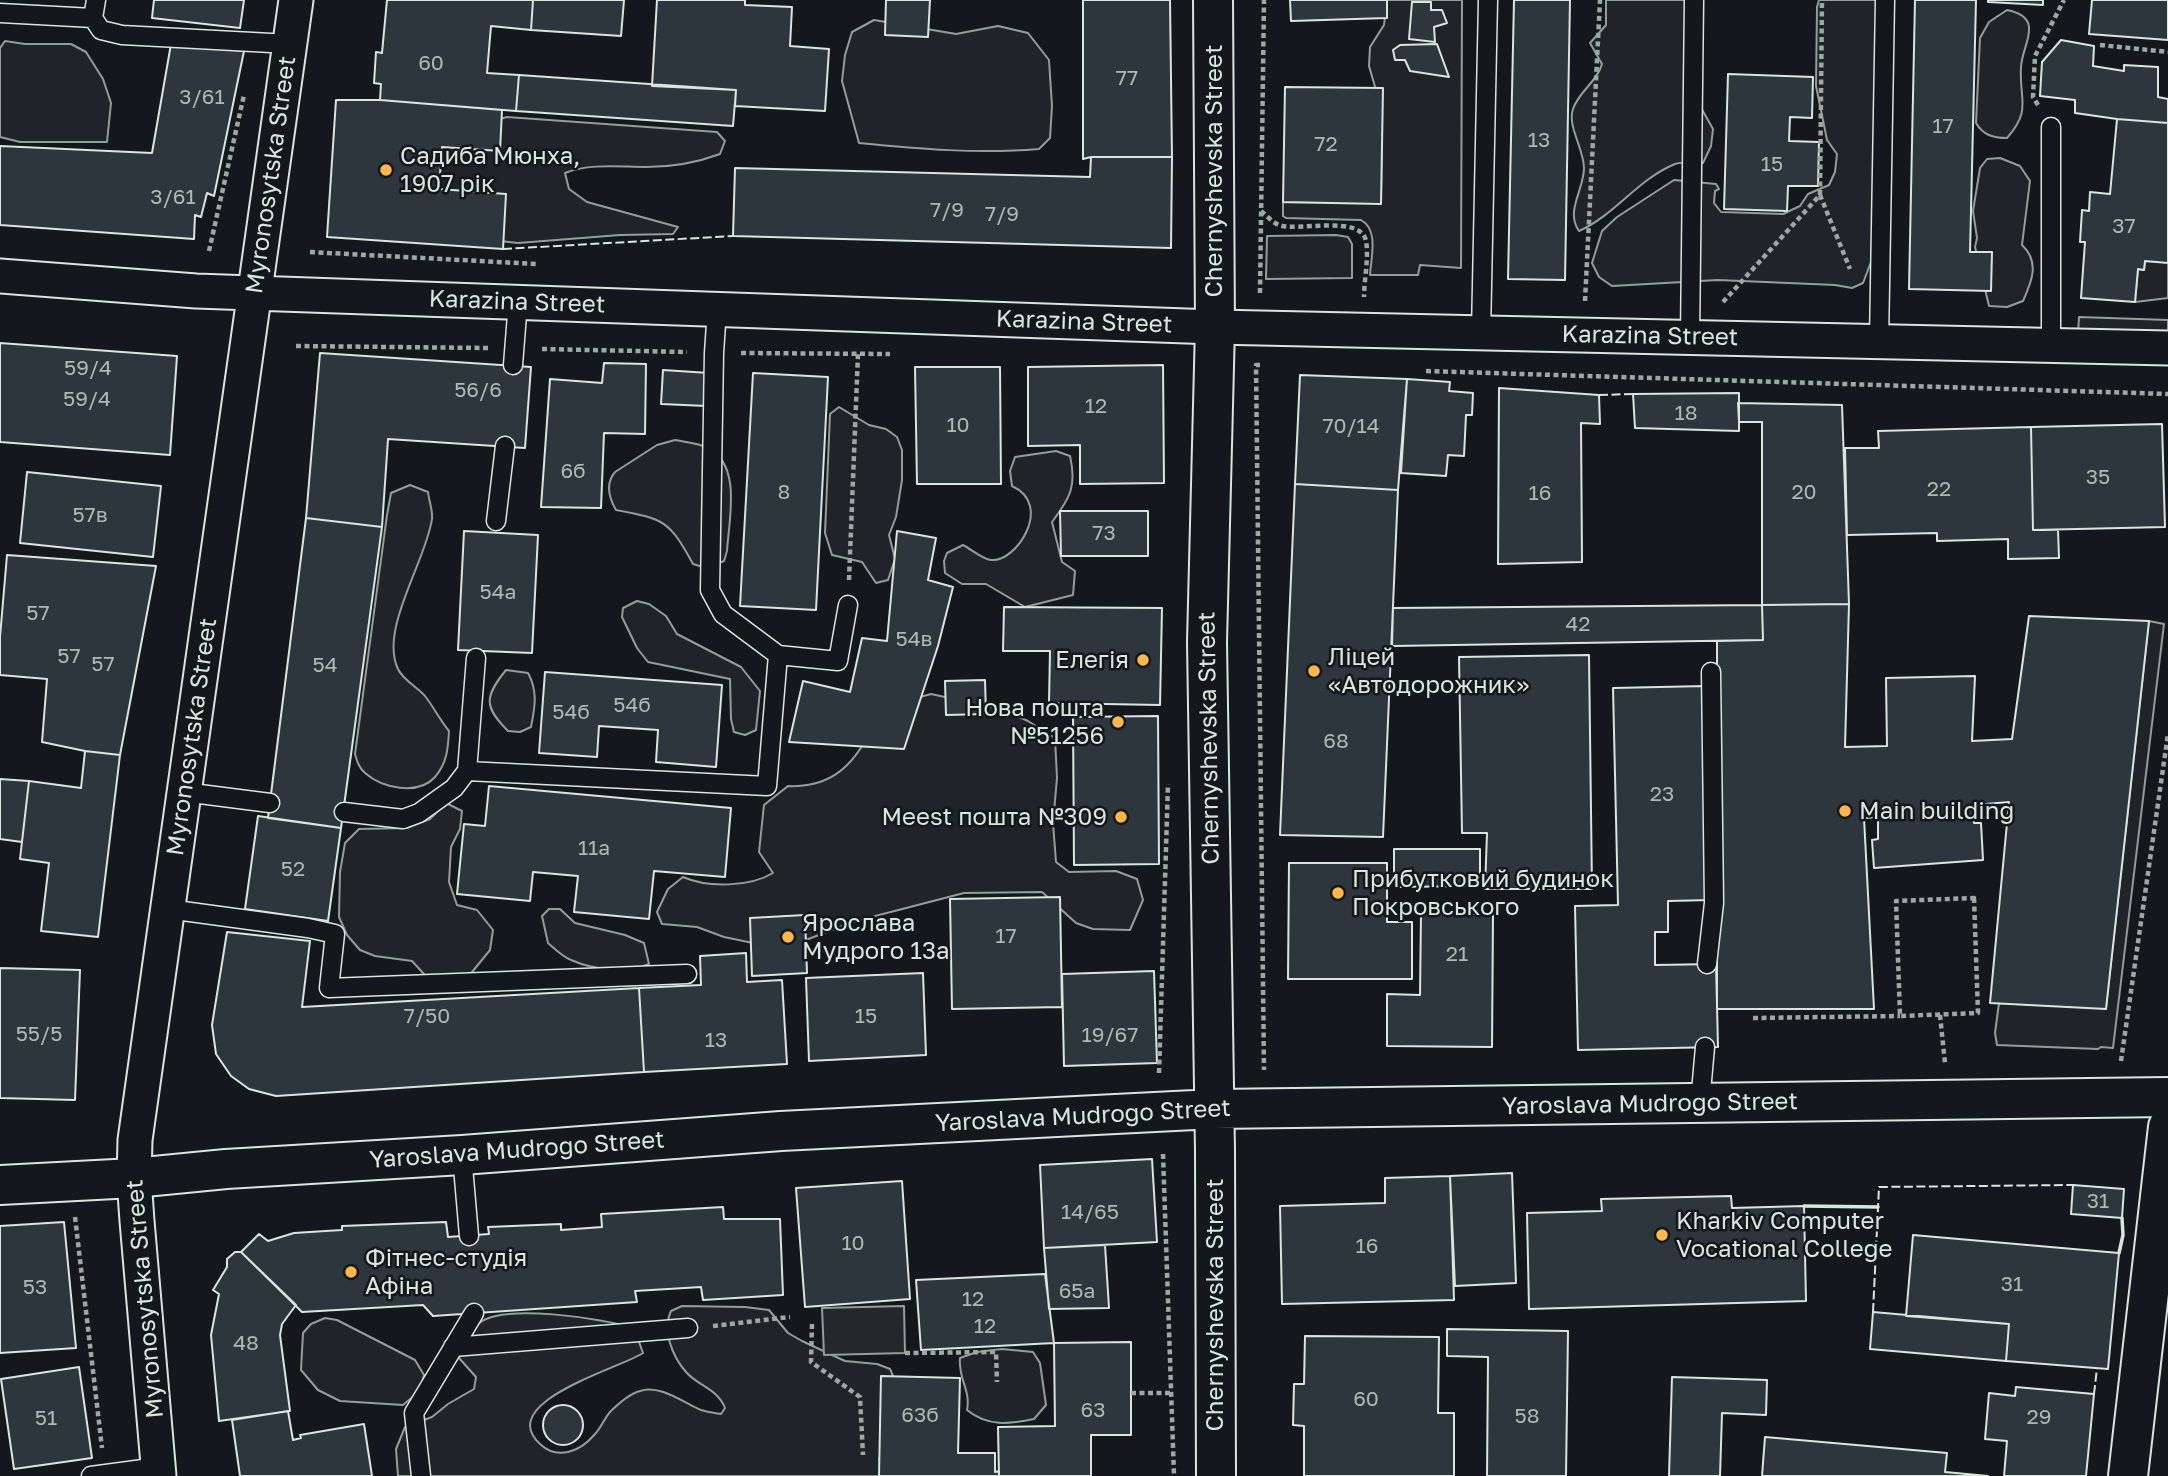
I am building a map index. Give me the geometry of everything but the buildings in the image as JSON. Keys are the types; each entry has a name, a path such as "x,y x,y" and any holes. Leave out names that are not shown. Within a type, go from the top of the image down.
{"street":[{"name":"Myronosytska Street","path":"159,1472 134,1178 135,1140 296,0"},
{"name":"Chernyshevska Street","path":"1213,0 1215,327 1207,642 1216,1476"},
{"name":"Karazina Street","path":"0,276 253,293 1215,327 2168,348"},
{"name":"Yaroslava Mudrogo Street","path":"0,1185 134,1178 226,1169 462,1155 781,1131 1214,1109 2168,1097"},
{"path":"2128,1476 2168,1127"}],"lane":[{"path":"1481,333 1488,0"},
{"path":"1690,337 1694,0"},
{"path":"1879,341 1885,0"},
{"path":"0,13 95,9 101,30 122,35 290,44"},
{"path":"2051,345 2052,127"},
{"path":"513,365 518,302"},
{"path":"717,309 710,590 723,614 778,655 838,661 848,605"},
{"path":"496,521 505,446"},
{"path":"467,771 767,786 778,655"},
{"path":"344,812 402,819 419,813 454,788 467,771 476,658"},
{"path":"1707,964 1714,903 1711,672"},
{"path":"184,792 270,803"},
{"path":"168,909 335,934 329,988 687,974"},
{"path":"1700,1103 1705,1047"},
{"path":"462,1155 469,1236"},
{"path":"421,1476 414,1413 474,1313"},
{"path":"453,1347 688,1328"},
{"path":"98,1475 159,1472"}],"path":[{"path":"1260,299 1264,0"},
{"path":"1585,305 1601,0"},
{"path":"1822,0 1820,195 1852,272"},
{"path":"2052,127 2033,97 2035,56 2064,0"},
{"path":"209,251 256,42"},
{"path":"2100,45 2168,51"},
{"path":"1718,308 1820,195"},
{"path":"1261,211 1279,225 1343,226 1363,233 1366,242 1363,301"},
{"path":"848,605 858,354"},
{"path":"1264,1071 1256,365 1270,366"},
{"path":"1422,370 2168,394"},
{"path":"2121,1061 2168,734"},
{"path":"1754,1018 1900,1016 1978,1013 1974,898 1896,901 1900,1016"},
{"path":"1940,1015 1945,1063"},
{"path":"1163,1154 1174,1476"},
{"path":"75,1213 98,1475"},
{"path":"688,1328 790,1317"},
{"path":"812,1324 811,1362 860,1397 863,1455"},
{"path":"905,1353 996,1352 997,1382"},
{"path":"1131,1393 1171,1393"}],"shaded area":[{"path":"1387,0 1462,0 1461,268 1420,265 1418,275 1370,275 1372,237 1367,224 1361,220 1283,216 1283,202 1381,203 1382,111 1369,66 1370,47 1384,25"},
{"path":"1606,0 1685,0 1685,52 1695,97 1713,129 1711,146 1703,163 1678,163 1662,171 1604,216 1579,231 1575,223 1574,208 1584,168 1572,116 1579,97 1602,64 1590,43 1606,25"},
{"path":"1819,0 1879,0 1871,262 1863,283 1852,288 1718,280 1612,286 1599,277 1592,263 1602,231 1617,217 1674,180 1716,184 1719,189 1715,191 1714,203 1721,212 1783,214 1800,206 1808,194 1829,185 1835,172 1837,154 1827,140 1816,86"},
{"path":"2007,10 2026,19 2029,33 2021,67 2022,112 2007,138 1989,135 1976,123 1980,38 1989,22"},
{"path":"874,20 956,34 998,26 1028,33 1049,60 1052,106 1050,138 1039,149 994,151 859,143 842,81 845,55 852,32"},
{"path":"5,41 71,44 86,52 103,79 111,103 107,142 20,142 0,137 0,48"},
{"path":"507,117 717,132 725,141 720,154 693,162 656,167 594,167 565,173 569,189 587,202 678,227 673,234 518,243 481,239 435,217 426,161 445,139 471,127"},
{"path":"2000,158 2020,166 2030,181 2022,245 2031,258 2033,272 2023,301 2007,307 1989,306 1975,247 1977,238 1973,211 1980,168 1987,159"},
{"path":"1267,236 1348,237 1352,244 1352,278 1266,279"},
{"path":"2145,261 2168,262 2168,298 2135,302 2138,269 2144,270"},
{"path":"2079,317 2168,320 2168,336 2078,333"},
{"path":"839,407 869,425 886,429 897,437 902,450 902,480 896,517 889,535 895,559 888,580 876,583 862,562 832,555 825,533 830,414"},
{"path":"675,440 708,448 719,456 726,467 731,494 727,551 724,561 706,568 693,564 678,538 664,524 645,516 616,510 610,496 610,481 615,472 657,445"},
{"path":"1056,451 1070,456 1072,466 1070,491 1052,522 1062,562 1075,571 1073,595 1025,607 986,584 962,584 945,573 944,561 947,553 963,545 991,560 1001,558 1020,543 1027,531 1030,506 1024,495 1012,486 1010,471 1015,457"},
{"path":"410,485 428,492 432,519 399,615 394,635 394,653 400,673 425,696 449,731 446,756 435,777 419,786 400,788 381,783 365,773 355,754 391,493"},
{"path":"637,601 649,604 666,616 677,634 741,667 760,691 756,730 745,735 734,732 730,679 648,662 637,648 622,617 623,608"},
{"path":"2149,621 2164,624 2113,1048 1997,1045 1995,1033 1999,1003 2106,1008"},
{"path":"506,670 528,673 533,686 531,727 520,732 508,731 491,708 491,695"},
{"path":"931,694 1001,709 1028,721 1055,738 1057,778 1053,823 1056,862 1069,872 1116,871 1137,879 1143,900 1130,930 1093,929 1076,923 1042,892 964,893 856,921 782,949 724,937 697,927 662,924 657,912 668,889 683,877 704,883 729,884 753,881 773,873 759,852 764,805 788,786 807,785 837,774 858,752 884,707"},
{"path":"446,803 462,811 460,829 451,847 449,882 457,905 477,910 493,930 490,950 464,982 433,984 412,961 375,956 360,950 347,935 339,917 340,872 345,843 359,829 407,828 430,819"},
{"path":"549,909 560,909 575,923 625,935 644,943 649,964 610,970 568,959 548,943 542,916"},
{"path":"682,1306 769,1310 788,1333 802,1341 845,1361 877,1364 890,1369 900,1392 888,1449 879,1459 884,1473 881,1476 398,1476 396,1449 405,1427 432,1417 474,1389 476,1377 459,1358 478,1324 490,1317 508,1314 553,1314 634,1328 643,1353 566,1388 534,1414 530,1429 540,1444 554,1452 569,1452 583,1445 597,1432 613,1409 640,1391 664,1392 701,1410 721,1414 725,1408 718,1396 686,1372 670,1343 668,1318 671,1311"},
{"path":"904,1306 905,1353 824,1355 822,1308"},
{"path":"325,1318 337,1320 415,1360 424,1375 420,1391 403,1405 340,1401 318,1390 301,1370 303,1333 311,1324"},
{"path":"1002,1349 1033,1352 1040,1363 1046,1405 1034,1419 991,1422 967,1410 960,1358 977,1352"}],"fence":[{"path":"503,249 733,236"},
{"path":"1599,395 1633,394"},
{"path":"1873,1312 1879,1187 2073,1185"},
{"path":"2094,1394 2097,1368"}],"wall":[{"path":"1804,1206 1878,1207"},
{"path":"2119,1253 2123,1235 2122,1218"}],"place":[{"name":"Садиба Мюнха, 1907 рік","path":"386,170"},
{"name":"Елегія","path":"1143,660"},
{"name":"Ліцей «Автодорожник»","path":"1314,671"},
{"name":"Нова пошта №51256","path":"1118,722"},
{"name":"Main building","path":"1845,811"},
{"name":"Meest пошта №309","path":"1121,817"},
{"name":"Прибутковий будинок Покровського","path":"1338,893"},
{"name":"Ярослава Мудрого 13а","path":"788,937"},
{"name":"Kharkiv Computer Vocational College","path":"1662,1235"},
{"name":"Фітнес-студія Афіна","path":"351,1272"}]}
